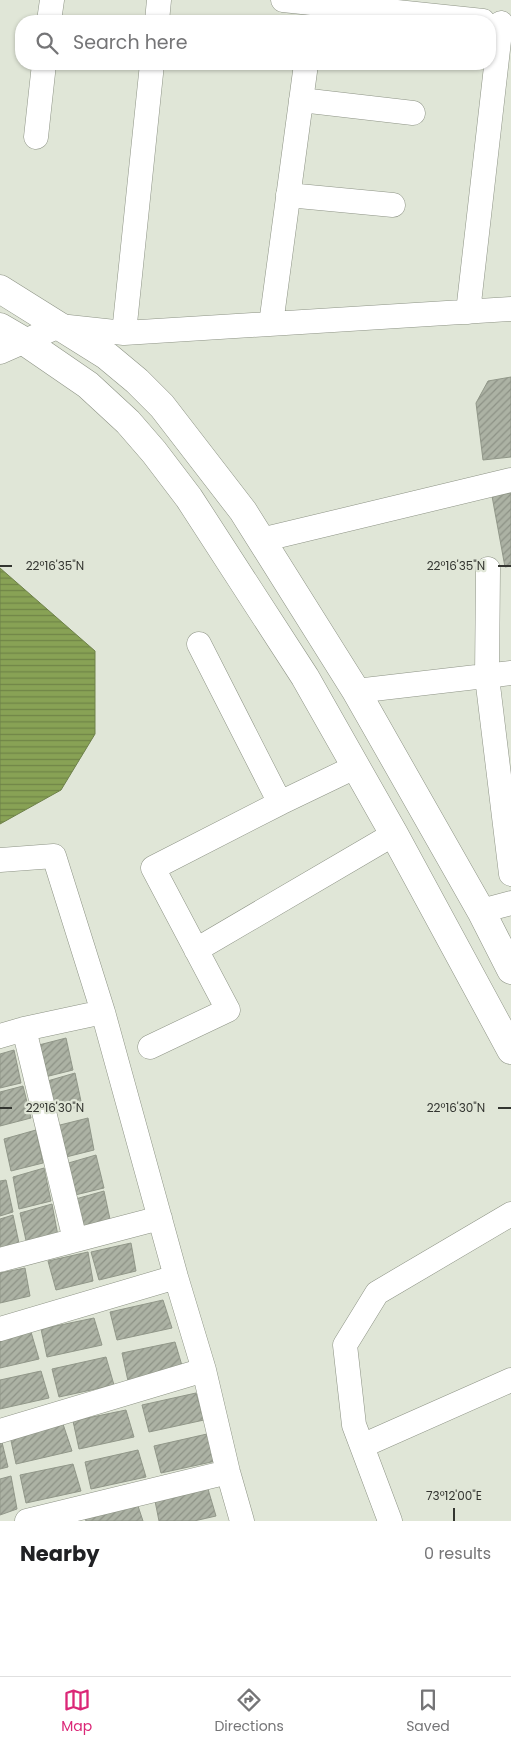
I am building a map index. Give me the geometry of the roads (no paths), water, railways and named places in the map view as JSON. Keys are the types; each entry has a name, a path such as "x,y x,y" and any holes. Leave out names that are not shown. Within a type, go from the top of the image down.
{"highway":[{"path":"0,289 107,356 162,406 243,511 356,691 481,911 511,970"},
{"path":"0,327 24,341 88,385 128,422 189,498 305,677 394,834 511,1050"}],"street":[{"path":"50,15 52,0"},
{"path":"158,15 159,0"},
{"path":"283,0 313,12 428,8 460,15"},
{"path":"36,137 43,70"},
{"path":"124,333 151,70"},
{"path":"271,324 305,70"},
{"path":"468,312 491,70"},
{"path":"301,100 413,113"},
{"path":"288,195 392,205"},
{"path":"0,352 59,326 124,333 511,309"},
{"path":"261,540 511,480"},
{"path":"488,569 487,677 511,874"},
{"path":"199,644 280,803"},
{"path":"356,691 511,673"},
{"path":"150,1047 228,1010 153,868 355,767"},
{"path":"196,950 394,834"},
{"path":"0,860 54,856 103,1012 176,1277 204,1370 228,1472 242,1521"},
{"path":"481,911 511,903"},
{"path":"0,1036 24,1028 103,1012"},
{"path":"24,1028 75,1240"},
{"path":"390,1521 354,1424 345,1345 377,1293 511,1214"},
{"path":"0,1260 160,1218"},
{"path":"0,1329 176,1277"},
{"path":"0,1431 204,1370"},
{"path":"362,1446 511,1380"},
{"path":"27,1521 228,1472"}]}
